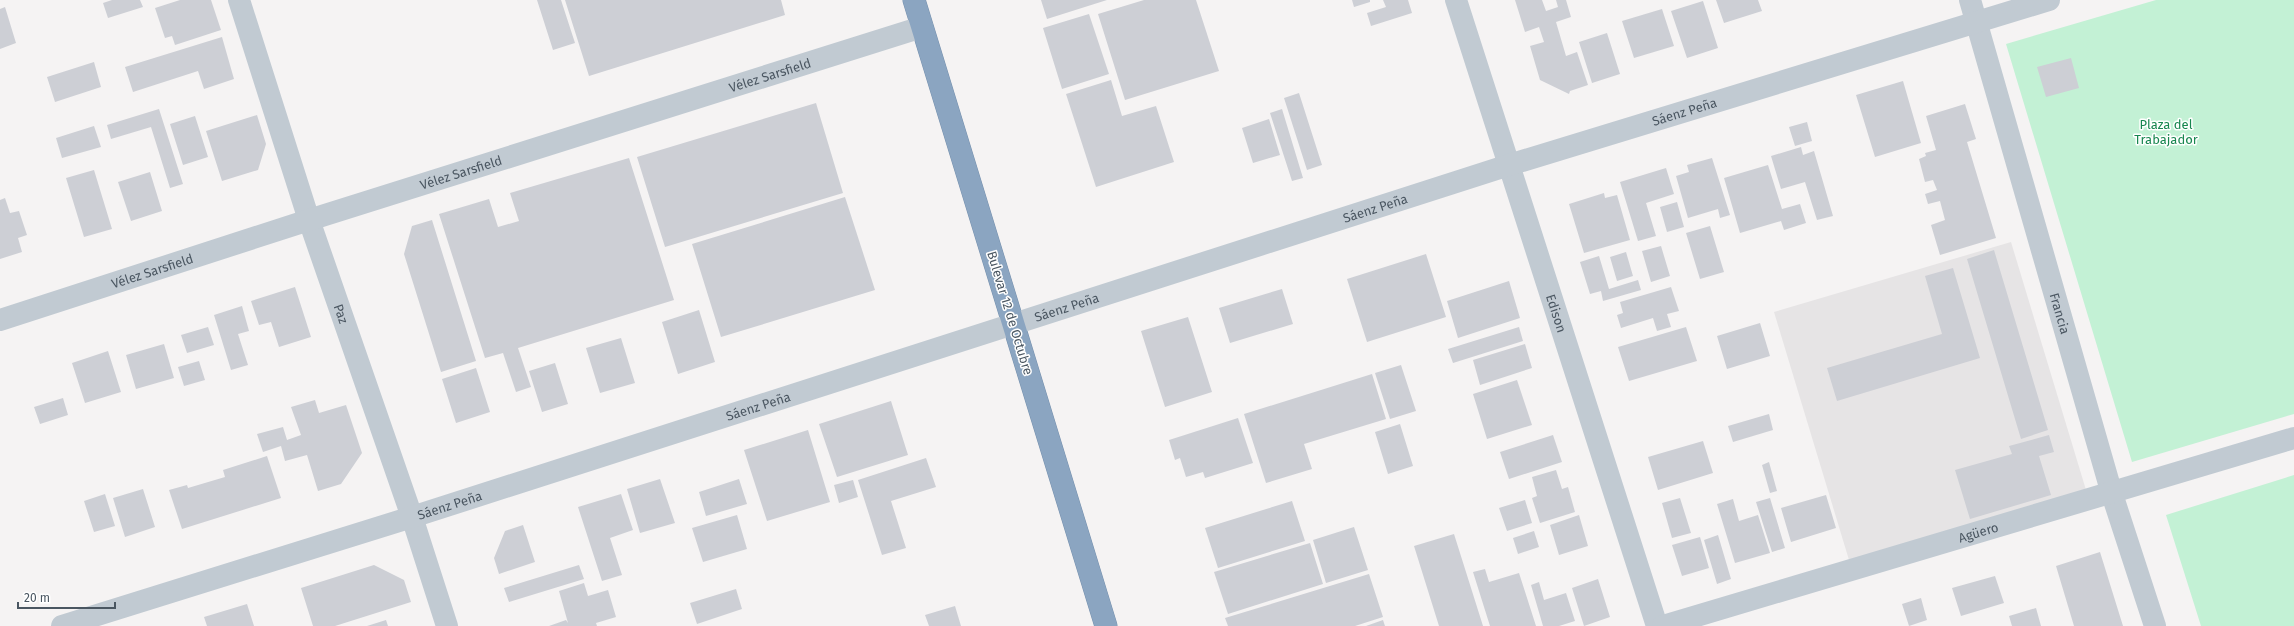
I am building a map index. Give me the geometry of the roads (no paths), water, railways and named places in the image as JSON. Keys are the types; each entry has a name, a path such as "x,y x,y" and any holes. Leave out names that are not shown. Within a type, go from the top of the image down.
{"highway":[{"name":"Bulevar 12 de Octubre","path":"914,0 1106,626"}],"street":[{"name":"Paz","path":"239,0 309,220 412,517 447,626"},
{"name":"Edison","path":"1456,0 1657,626"},
{"name":"Francia","path":"1970,0 2112,494 2155,626"},
{"name":"Sáenz Peña","path":"62,626 412,517 1509,165 2049,0"},
{"name":"Vélez Sarsfield","path":"0,320 309,220 922,27"},
{"name":"Agüero","path":"1663,626 2112,494 2294,438"}],"park label":[{"name":"Plaza del Trabajador","path":"2166,132"}]}
